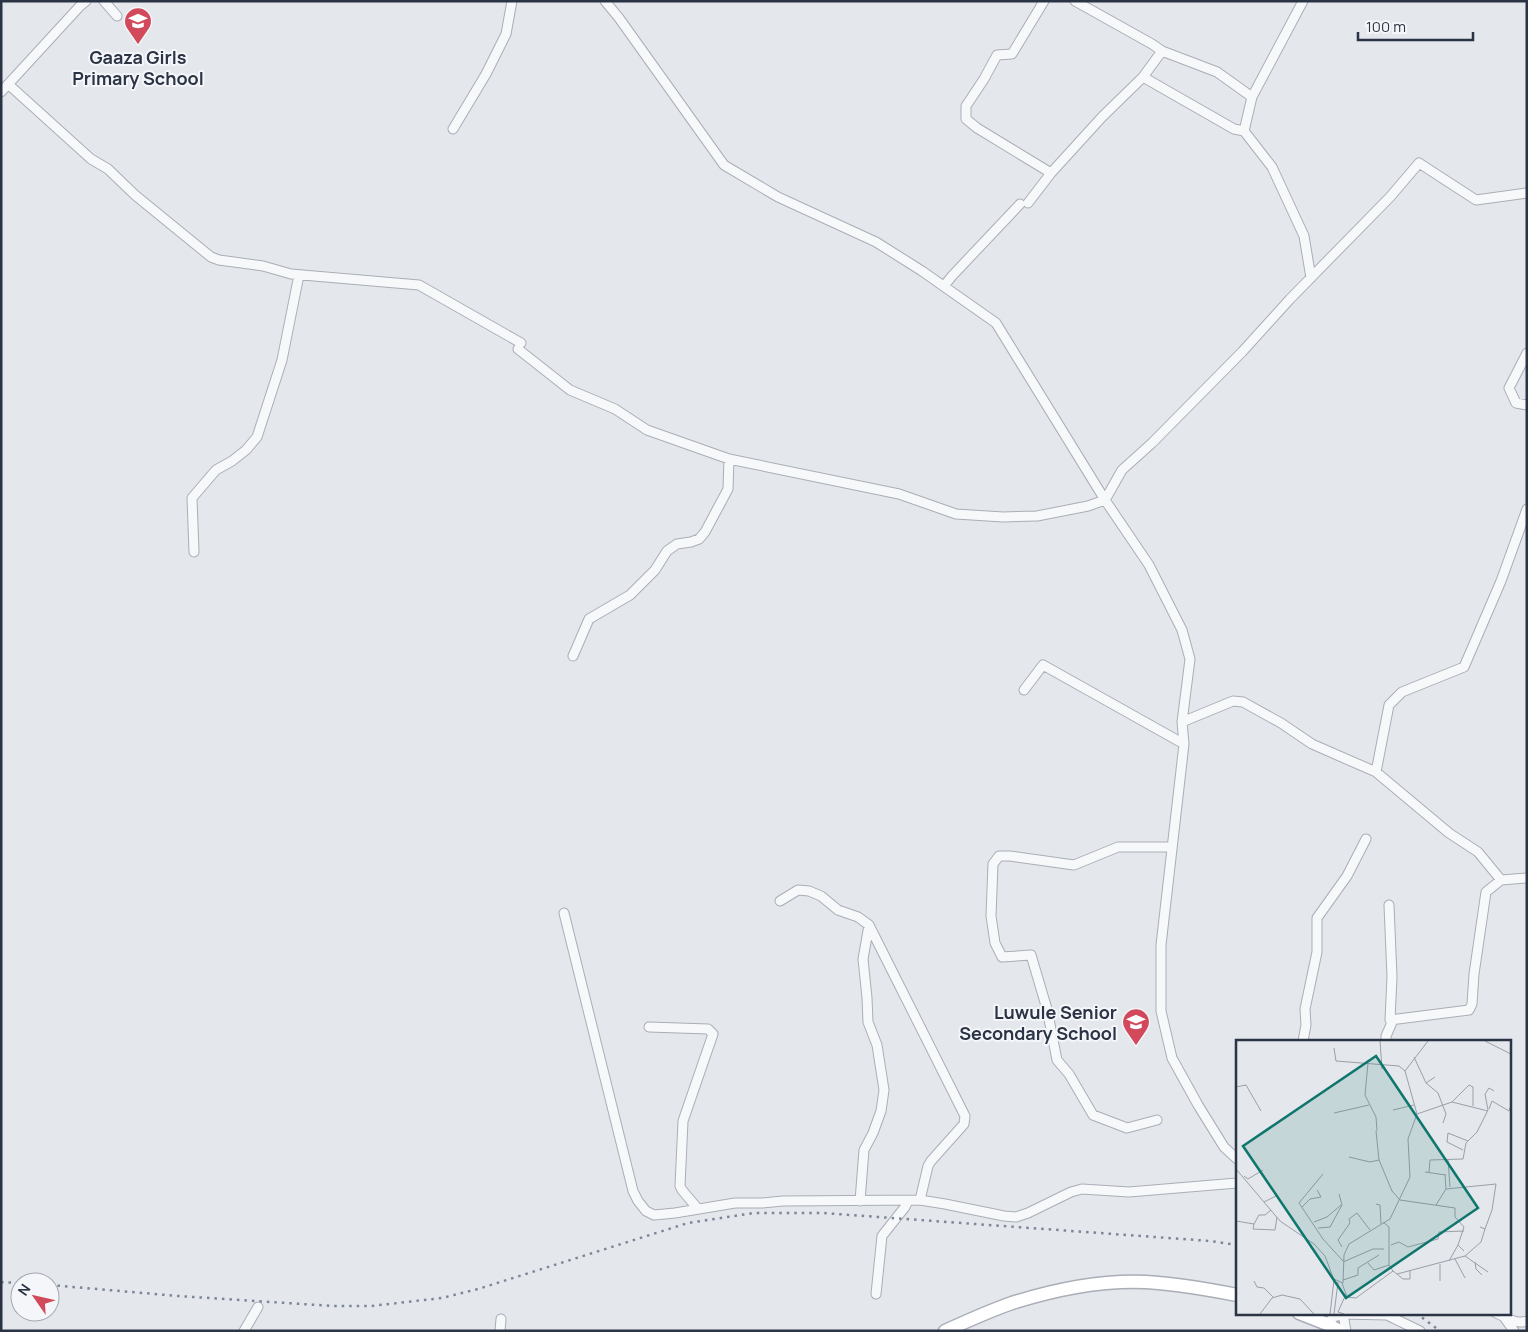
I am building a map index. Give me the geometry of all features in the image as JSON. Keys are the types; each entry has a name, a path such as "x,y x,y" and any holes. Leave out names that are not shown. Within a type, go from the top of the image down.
{"main road":[{"path":"945,1331 1011,1303 1090,1285 1145,1282 1195,1286 1236,1295"},
{"path":"1302,1314 1340,1331"}],"street":[{"path":"1,92 86,1"},
{"path":"104,1 117,16"},
{"path":"453,129 486,74 506,34 512,1"},
{"path":"605,1 724,165 778,197 876,242 944,286 996,323 1105,500 1149,565 1182,630 1190,659 1182,722 1184,744 1161,945 1161,1011 1172,1058 1224,1147 1236,1157"},
{"path":"1044,1 1012,54 997,55 966,106 966,119 977,128 1051,173"},
{"path":"1075,1 1162,51 1216,72 1252,98"},
{"path":"1244,131 1252,98 1303,1"},
{"path":"944,286 1024,204 1102,117 1143,77 1162,51"},
{"path":"1143,77 1234,129 1244,131 1272,167 1304,236 1311,278"},
{"path":"8,84 91,159 108,168 134,195 211,257 219,260 264,266 291,274 419,285 520,346 570,390 614,409 647,430 729,458 899,494 956,514 1003,517 1037,516 1088,506 1105,500 1122,470 1152,444 1222,374 1420,163 1476,200 1527,193"},
{"path":"194,552 192,498 216,470 246,450 257,437 282,360 299,275"},
{"path":"1527,353 1509,388 1516,403 1527,405"},
{"path":"573,656 589,619 630,595 655,570 667,551 677,544 699,539 705,532 728,489 729,458"},
{"path":"1376,772 1389,705 1402,692 1464,666 1501,580 1527,508"},
{"path":"1024,690 1043,665 1184,744"},
{"path":"1182,722 1233,701 1243,702 1281,722 1312,744 1376,772 1449,833 1478,852 1501,880"},
{"path":"1303,1040 1306,1009 1317,952 1317,918 1347,876 1366,839"},
{"path":"1157,1120 1127,1128 1093,1115 1069,1074 1057,1060 1047,1009 1031,955 1002,957 995,943 991,916 993,864 999,856 1010,856 1074,865 1118,847 1172,847"},
{"path":"1390,1020 1469,1010 1472,1004 1474,974 1486,892 1501,880 1527,878"},
{"path":"780,901 798,890 809,891 821,896 838,910 858,918 869,925 965,1116 964,1124 930,1161 920,1200"},
{"path":"1389,905 1392,977 1390,1020"},
{"path":"564,913 633,1191 646,1211 654,1215 675,1214 735,1203 920,1200 1016,1217 1071,1192 1082,1189 1129,1192 1236,1182"},
{"path":"860,1201 864,1150 881,1111 884,1090 877,1045 868,1022 863,959 869,925"},
{"path":"1386,1040 1394,1020 1390,1020"},
{"path":"649,1027 708,1029 713,1034 683,1121 680,1186 698,1209"},
{"path":"876,1294 882,1236 905,1207 908,1200"},
{"path":"244,1331 258,1307"},
{"path":"1327,1324 1334,1317 1343,1314 1390,1314 1420,1331"},
{"path":"1343,1314 1346,1331"},
{"path":"1500,1315 1517,1322 1524,1323 1527,1321"},
{"path":"1500,1315 1514,1331"},
{"path":"500,1331 501,1319"}],"railway":[{"path":"60,1286 178,1296 333,1306 371,1306 442,1298 478,1289 688,1223 754,1213 823,1213 1210,1241 1236,1245"},
{"path":"1,1282 10,1282"},
{"path":"1417,1314 1440,1331"}],"place":[{"name":"Gaaza Girls Primary School","path":"138,45"},
{"name":"Luwule Senior Secondary School","path":"1136,1046"}]}
